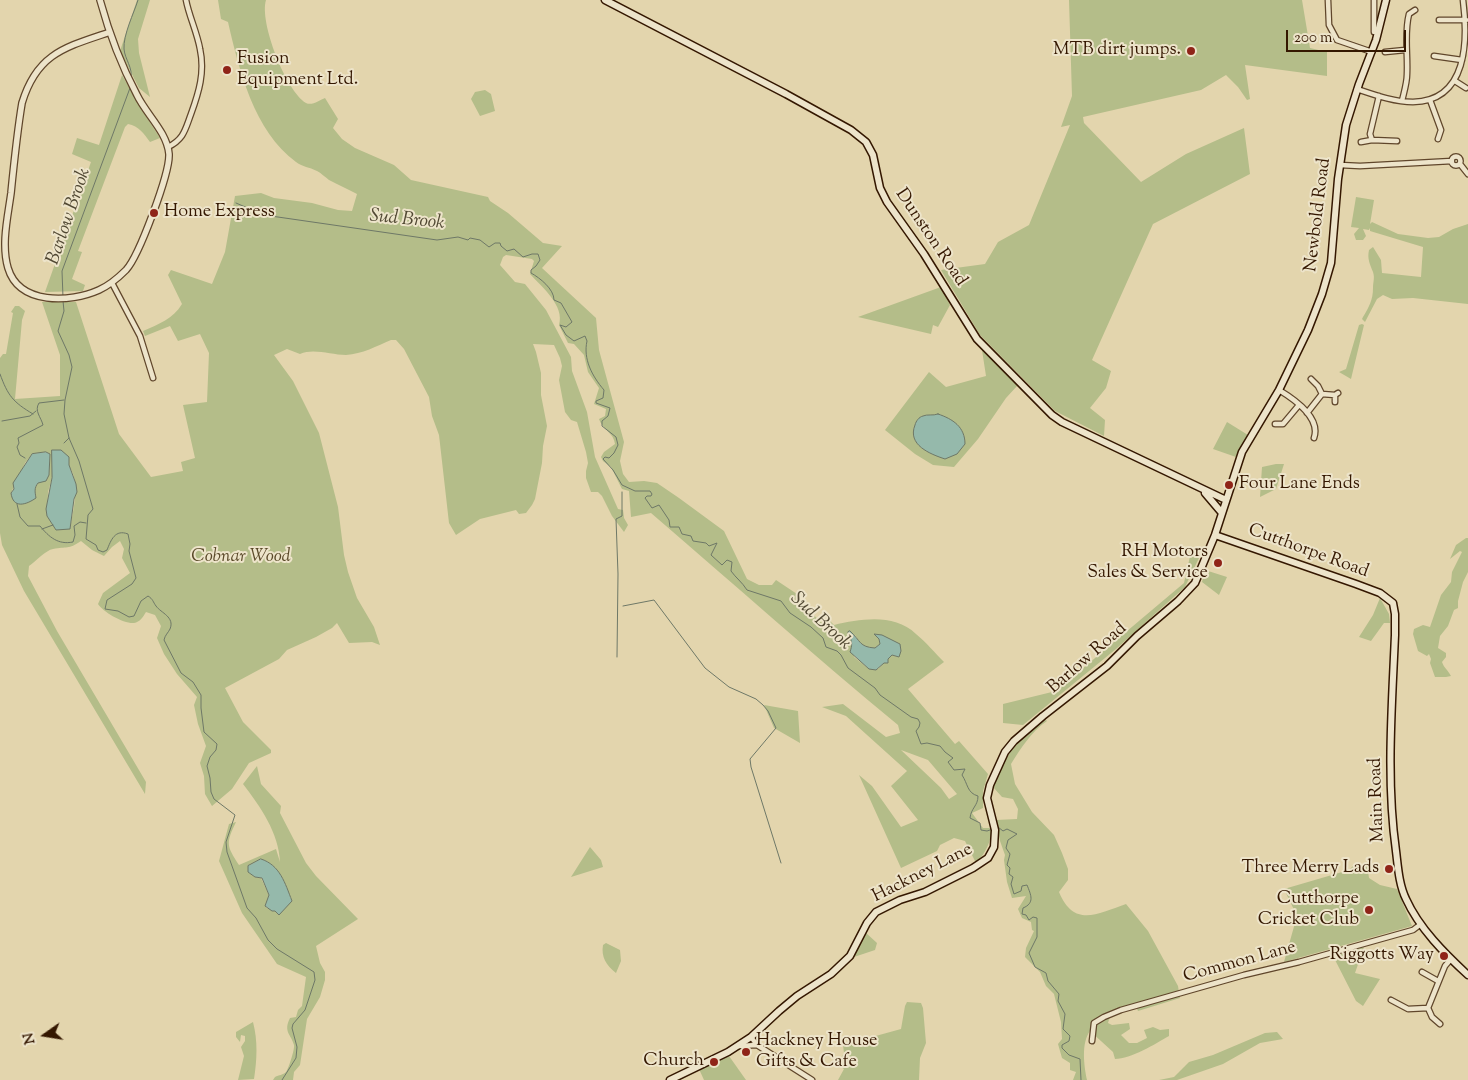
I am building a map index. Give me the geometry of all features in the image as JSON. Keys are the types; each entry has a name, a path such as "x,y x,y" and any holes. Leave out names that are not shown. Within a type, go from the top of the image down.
{"main road":[{"name":"Dunston Road","path":"604,0 794,99 851,130 866,142 872,155 880,188 886,202 924,254 977,338 1052,415 1062,422 1226,500"},
{"name":"Newbold Road","path":"1215,535 1242,452 1279,390 1308,330 1322,294 1331,263 1340,165 1346,125 1357,89 1372,52 1386,0"},
{"name":"Dunston Road","path":"1202,490 1222,513"},
{"name":"Cutthorpe Road","path":"1215,535 1356,584 1380,593 1390,600"},
{"name":"Barlow Road","path":"989,807 987,798 990,785 999,764 1014,741 1107,666 1137,636 1188,592 1195,583 1215,535"},
{"name":"Main Road","path":"1390,600 1395,614 1391,811 1401,884 1411,911 1451,959 1468,975"},
{"name":"Hackney Lane","path":"670,1080 752,1037 778,1011 846,962 855,949 867,923 876,912 900,900 925,892 964,873 988,858 994,848 995,836 989,807"}],"street":[{"path":"100,0 128,78 168,147 166,176 128,268 112,283 88,294 73,297 55,298 38,296 18,285 12,277 6,258 7,222 22,103 28,85 35,73 57,52 110,32"},
{"path":"168,147 177,143 185,132 200,91 202,59 186,0"},
{"path":"1328,0 1329,24 1333,35 1343,43 1372,52"},
{"path":"1374,0 1374,32"},
{"path":"1357,89 1402,101 1420,102 1439,96 1455,81 1466,53 1466,12 1463,0"},
{"path":"1404,10 1409,14"},
{"path":"1409,14 1415,10"},
{"path":"1402,101 1407,80 1406,50 1409,14"},
{"path":"1439,20 1451,18 1466,20"},
{"path":"1385,52 1406,50"},
{"path":"1434,56 1462,60"},
{"path":"1455,81 1466,88"},
{"path":"1372,140 1370,134 1379,96"},
{"path":"1430,100 1443,129 1438,139"},
{"path":"1361,142 1397,140"},
{"path":"1340,165 1360,166 1452,161 1453,158 1458,157 1461,159 1460,164 1468,174"},
{"path":"1452,161 1453,165 1457,166 1460,164"},
{"path":"112,283 140,336 154,378"},
{"path":"1310,379 1318,386 1322,394"},
{"path":"1279,390 1288,395 1307,413 1315,428 1314,438"},
{"path":"1322,394 1336,394 1335,402"},
{"path":"1307,413 1322,394"},
{"path":"1275,424 1284,426 1299,405"},
{"path":"1315,428 1321,426"},
{"name":"Common Lane","path":"1413,930 1421,924"},
{"name":"Common Lane","path":"1092,1041 1094,1023 1121,1010 1413,930 1426,930"},
{"path":"1440,1024 1432,1017 1428,1008 1445,966 1451,959"},
{"path":"1422,972 1438,981"},
{"path":"1391,1000 1408,1009 1428,1008"},
{"path":"752,1037 758,1045 812,1080"},
{"path":"738,1046 758,1045"}],"green space":[{"path":"137,0 150,0 138,39 139,53 150,97 139,88 120,51"},
{"name":"Cobnar Wood","path":"218,0 266,0 266,24 270,39 290,85 298,96 308,104 325,98 338,119 333,128 342,139 355,148 394,165 411,180 488,197 490,201 508,213 543,243 562,246 542,268 596,318 599,350 624,442 620,461 623,474 629,482 644,481 657,483 679,498 724,531 747,579 759,585 772,585 776,580 797,594 803,605 822,623 830,621 834,625 877,619 898,623 916,634 944,662 908,689 955,744 959,741 988,774 983,791 983,808 972,813 983,828 992,828 985,851 976,863 965,841 954,838 940,845 937,851 901,868 859,775 872,786 901,827 918,820 891,786 907,771 846,716 822,707 843,704 886,737 900,733 898,725 651,513 631,517 629,491 622,489 611,467 601,457 604,452 615,444 613,437 599,419 605,416 606,409 594,404 599,388 588,372 584,355 574,344 568,343 559,325 559,311 556,304 530,274 534,261 532,259 506,255 503,257 500,265 515,282 525,284 546,310 571,357 572,371 587,412 595,457 618,509 623,510 624,518 628,525 624,532 612,516 602,496 598,492 591,492 586,478 588,463 586,452 577,422 571,420 565,412 559,380 562,366 554,345 533,344 541,373 541,395 547,426 542,463 535,499 532,505 526,513 519,514 516,510 480,519 456,535 449,523 439,435 432,416 429,397 404,349 396,340 391,340 358,353 346,355 323,352 305,352 300,354 287,349 274,355 293,381 319,433 338,507 348,572 357,598 374,627 380,645 372,642 349,643 337,623 316,637 287,650 279,659 225,688 243,722 271,750 271,753 249,763 232,789 212,806 205,794 204,776 200,763 206,746 194,705 197,697 177,674 164,654 157,638 161,626 155,615 146,612 138,622 130,623 114,617 98,604 103,593 130,573 122,558 124,549 120,541 104,556 92,550 81,541 70,547 47,551 29,566 28,576 57,631 146,782 145,794 24,591 2,545 0,533 0,358 3,354 6,354 13,313 11,312 15,306 19,306 25,311 22,320 15,399 60,396 60,355 42,302 76,302 119,434 151,477 183,471 181,462 195,458 183,405 207,402 209,353 200,334 178,341 170,326 145,336 143,331 170,317 182,304 168,275 171,270 212,284 225,252 235,196 261,193 274,198 352,211 357,194 329,180 317,171 296,162 281,149 269,134 250,98 243,79 228,22 221,19","holes":["52,451 67,464 74,478 75,495 70,529 56,529 47,516 48,492 52,478","46,452 50,454 49,475 38,483 34,489 11,493 25,463 32,454","875,634 899,657 892,655 888,659 888,663 884,663 878,669 869,669 854,657 851,638 855,635 863,645 875,648 880,644","901,750 928,760 957,794 949,799 941,788"]},
{"path":"1069,0 1302,0 1310,48 1327,52 1327,76 1245,65 1250,99 1247,100 1226,75 1201,90 1083,117 1084,123 1141,182 1186,154 1244,128 1250,174 1153,224 1092,360 1111,371 1106,388 1090,408 1105,420 1104,436 1055,411 980,335 941,270 985,264 998,242 1029,225 1070,125 1061,127 1072,96"},
{"path":"122,75 160,138 150,142 135,127 128,124 125,127 78,251 82,252 72,279 85,285 83,291 45,292 91,162 72,154 77,138 99,145"},
{"path":"485,90 491,94 495,111 480,116 471,99 475,92"},
{"path":"1356,197 1374,200 1370,224 1372,222 1398,234 1428,238 1439,237 1453,229 1468,224 1468,304 1413,298 1392,299 1383,295 1377,299 1365,322 1362,319 1369,307 1374,278 1369,259 1369,250 1373,247 1381,260 1382,273 1421,277 1423,247 1370,231 1370,228 1369,230 1363,229 1366,236 1363,240 1356,240 1354,234 1359,228 1351,227"},
{"path":"941,287 950,305 938,327 933,325 931,334 858,317"},
{"path":"1359,325 1364,325 1351,379 1339,372 1346,369"},
{"path":"982,350 1018,385 1006,398 978,439 954,467 933,465 915,454 885,430 929,372 946,387 986,376"},
{"path":"1227,422 1248,435 1236,457 1213,449"},
{"path":"1284,464 1276,489 1260,497 1262,467"},
{"path":"1468,538 1468,572 1463,582 1458,608 1454,610 1448,626 1440,636 1438,648 1446,653 1446,657 1442,662 1451,676 1435,677 1429,654 1427,656 1418,651 1413,634 1414,629 1423,625 1430,627 1441,595 1451,582 1452,572 1462,552 1460,551 1450,559 1456,545"},
{"path":"1191,552 1199,558 1185,587 1116,649 1023,725 1003,723 1003,704 1056,691 1184,583"},
{"path":"1205,570 1227,577 1219,595 1202,582"},
{"path":"1380,598 1389,614 1390,623 1384,623 1371,641 1359,637 1373,615"},
{"path":"764,705 798,711 800,743 774,728"},
{"path":"1046,720 1027,741 1011,764 1015,784 1032,812 1054,835 1068,869 1068,880 1059,892 1065,903 1079,914 1096,914 1126,904 1148,931 1178,986 1180,998 1138,1011 1135,1004 1111,1013 1108,1023 1112,1025 1129,1023 1130,1029 1121,1035 1129,1043 1137,1043 1147,1038 1144,1030 1153,1027 1160,1030 1169,1029 1169,1036 1128,1057 1115,1059 1113,1052 1090,1031 1084,1048 1087,1080 1073,1080 1076,1072 1070,1070 1070,1063 1062,1058 1058,1044 1062,1039 1061,1022 1054,994 1046,986 1040,972 1025,957 1026,948 1034,931 1032,930 1031,922 1022,918 1018,909 1026,896 1012,898 1007,882 1005,855 996,820 1017,819 1018,809 1013,799 1002,797 993,787 1008,757 1019,741"},
{"path":"257,766 261,784 281,806 280,813 306,863 316,876 358,919 316,946 320,963 325,972 325,980 320,997 307,1019 300,1065 294,1072 293,1080 273,1080 275,1077 286,1072 291,1059 294,1045 287,1027 290,1018 296,1017 298,1010 302,1006 306,977 277,964 242,913 219,861 229,824 236,822 230,835 229,844 239,865 276,849 280,862 279,851 268,820 243,784","holes":["261,859 267,862 281,876 292,901 275,910 266,908 269,895 261,878 255,877 248,872 248,866"]},
{"path":"590,847 601,860 603,867 571,877"},
{"path":"1367,864 1369,878 1380,885 1397,889 1412,926 1284,962 1297,916 1284,889 1349,870 1353,866"},
{"path":"865,932 877,943 875,950 854,957"},
{"path":"606,943 620,950 621,961 616,973 609,967 604,957 603,945"},
{"path":"1364,947 1355,973 1380,979 1363,1006 1356,1001 1333,956"},
{"path":"907,1002 921,1003 923,1008 926,1043 920,1058 919,1080 838,1080 844,1069 837,1064 844,1053 843,1045 901,1029"},
{"path":"253,1022 256,1036 254,1079 238,1080 244,1056 241,1047 245,1041 245,1036 241,1035 240,1042 236,1037 236,1032"},
{"path":"1277,1032 1283,1039 1260,1043 1223,1064 1177,1080 1159,1080 1174,1077 1189,1062 1213,1055 1265,1033"},
{"path":"729,1056 746,1080 704,1080 699,1069"}],"shaded area":[{"path":"938,414 949,418 957,424 963,433 965,444 957,454 945,459 921,448 914,438 913,432 919,418 925,415"},
{"path":"52,450 61,450 69,457 69,465 76,484 77,492 74,499 70,529 56,530 47,516 46,509 52,478"},
{"path":"46,452 50,454 49,475 46,481 38,483 35,490 36,498 24,504 14,502 11,493 14,489 13,483 32,454"},
{"path":"850,631 866,646 875,648 880,644 879,639 874,634 882,635 900,644 901,651 899,657 892,655 888,659 888,663 884,663 876,670 869,669 850,652 852,644 848,632"},
{"path":"261,859 277,870 284,881 292,901 279,915 265,906 269,895 262,878 255,877 248,872 248,866"}],"waterway":[{"name":"Barlow Brook","path":"131,79 131,71 124,43 138,0"},
{"name":"Barlow Brook","path":"63,297 62,271 130,88"},
{"name":"Sud Brook","path":"236,203 264,215 437,240 458,237 468,240 470,238 480,240 489,247 495,243 500,243 507,251 514,249 523,257 538,254 540,260 531,270 531,273 549,288 554,300 561,303 572,322 566,327 560,325 566,335 574,341 585,336 587,341 587,361 604,390 603,398 596,401 596,403 610,408 608,416 602,421 602,426 616,437 618,445 609,458 605,457 603,459 613,470 622,485 635,491 650,491 651,496 645,498 652,508 659,505 669,520 670,527 679,527 682,534 691,536 693,541 706,543 709,546 717,543 711,555 722,565 727,560 732,562 731,571 747,590 781,601 790,613 811,627 823,638 826,647 837,651 848,668 875,688 880,695 911,717 918,719 920,723 916,731 921,744 927,743 940,746 953,758 948,762 954,770 965,769 962,775 968,788 974,795 978,796 970,818 980,823 981,830 993,829"},
{"name":"Barlow Brook","path":"63,301 64,311 58,331 69,355 72,367 64,414 69,438 79,461 93,509 88,515 86,539 103,552 107,550 114,536 120,533 128,534 129,551 136,578 132,584 107,600 105,609 118,611 129,617 134,616 141,601 148,596 171,621 170,629 164,640 181,673 193,682 201,695 204,732 217,744 216,750 210,757 207,766 211,792 214,799 235,815 226,842 227,852 247,908 256,918 268,940 277,949 314,972 315,980 305,1010 293,1024 292,1028 297,1047 296,1058 282,1080"},
{"path":"0,374 12,398 33,414"},
{"path":"25,458 20,455 17,447 19,443 18,438 43,425 38,411 39,403 64,400"},
{"path":"2,421 30,416 36,411"},
{"name":"Barlow Brook","path":"64,443 69,438"},
{"path":"617,657 618,574 616,519 622,516 622,492"},
{"path":"17,504 20,517 28,526 40,526 50,537 58,541 73,542 75,535 74,526 80,522 86,523"},
{"path":"42,529 53,525"},
{"path":"623,606 654,600 705,668 729,687 756,699 768,711 776,728 750,759 781,863"},
{"name":"Sud Brook","path":"996,828 998,827 1003,831 1007,829 1017,834 1008,840 1006,848 1010,854 1007,865 1010,868 1009,874 1013,877 1011,884 1014,894 1021,891 1022,886 1027,885 1030,892 1031,901 1023,908 1022,914 1026,915 1029,920 1033,917 1037,918 1037,937 1029,953 1035,967 1046,973 1048,981 1059,994 1058,1001 1065,1014 1063,1029 1070,1036 1069,1041 1062,1045 1062,1048 1069,1055 1080,1059 1081,1080"}],"place":[{"name":"MTB dirt jumps.","path":"1191,51"},
{"name":"Fusion Equipment Ltd.","path":"227,70"},
{"name":"Home Express","path":"154,213"},
{"name":"Four Lane Ends","path":"1229,485"},
{"name":"RH Motors Sales & Service","path":"1218,563"},
{"name":"Three Merry Lads","path":"1389,869"},
{"name":"Cutthorpe Cricket Club","path":"1369,910"},
{"name":"Riggotts Way","path":"1444,956"},
{"name":"Hackney House Gifts & Cafe","path":"746,1052"},
{"name":"Church","path":"714,1062"}]}
